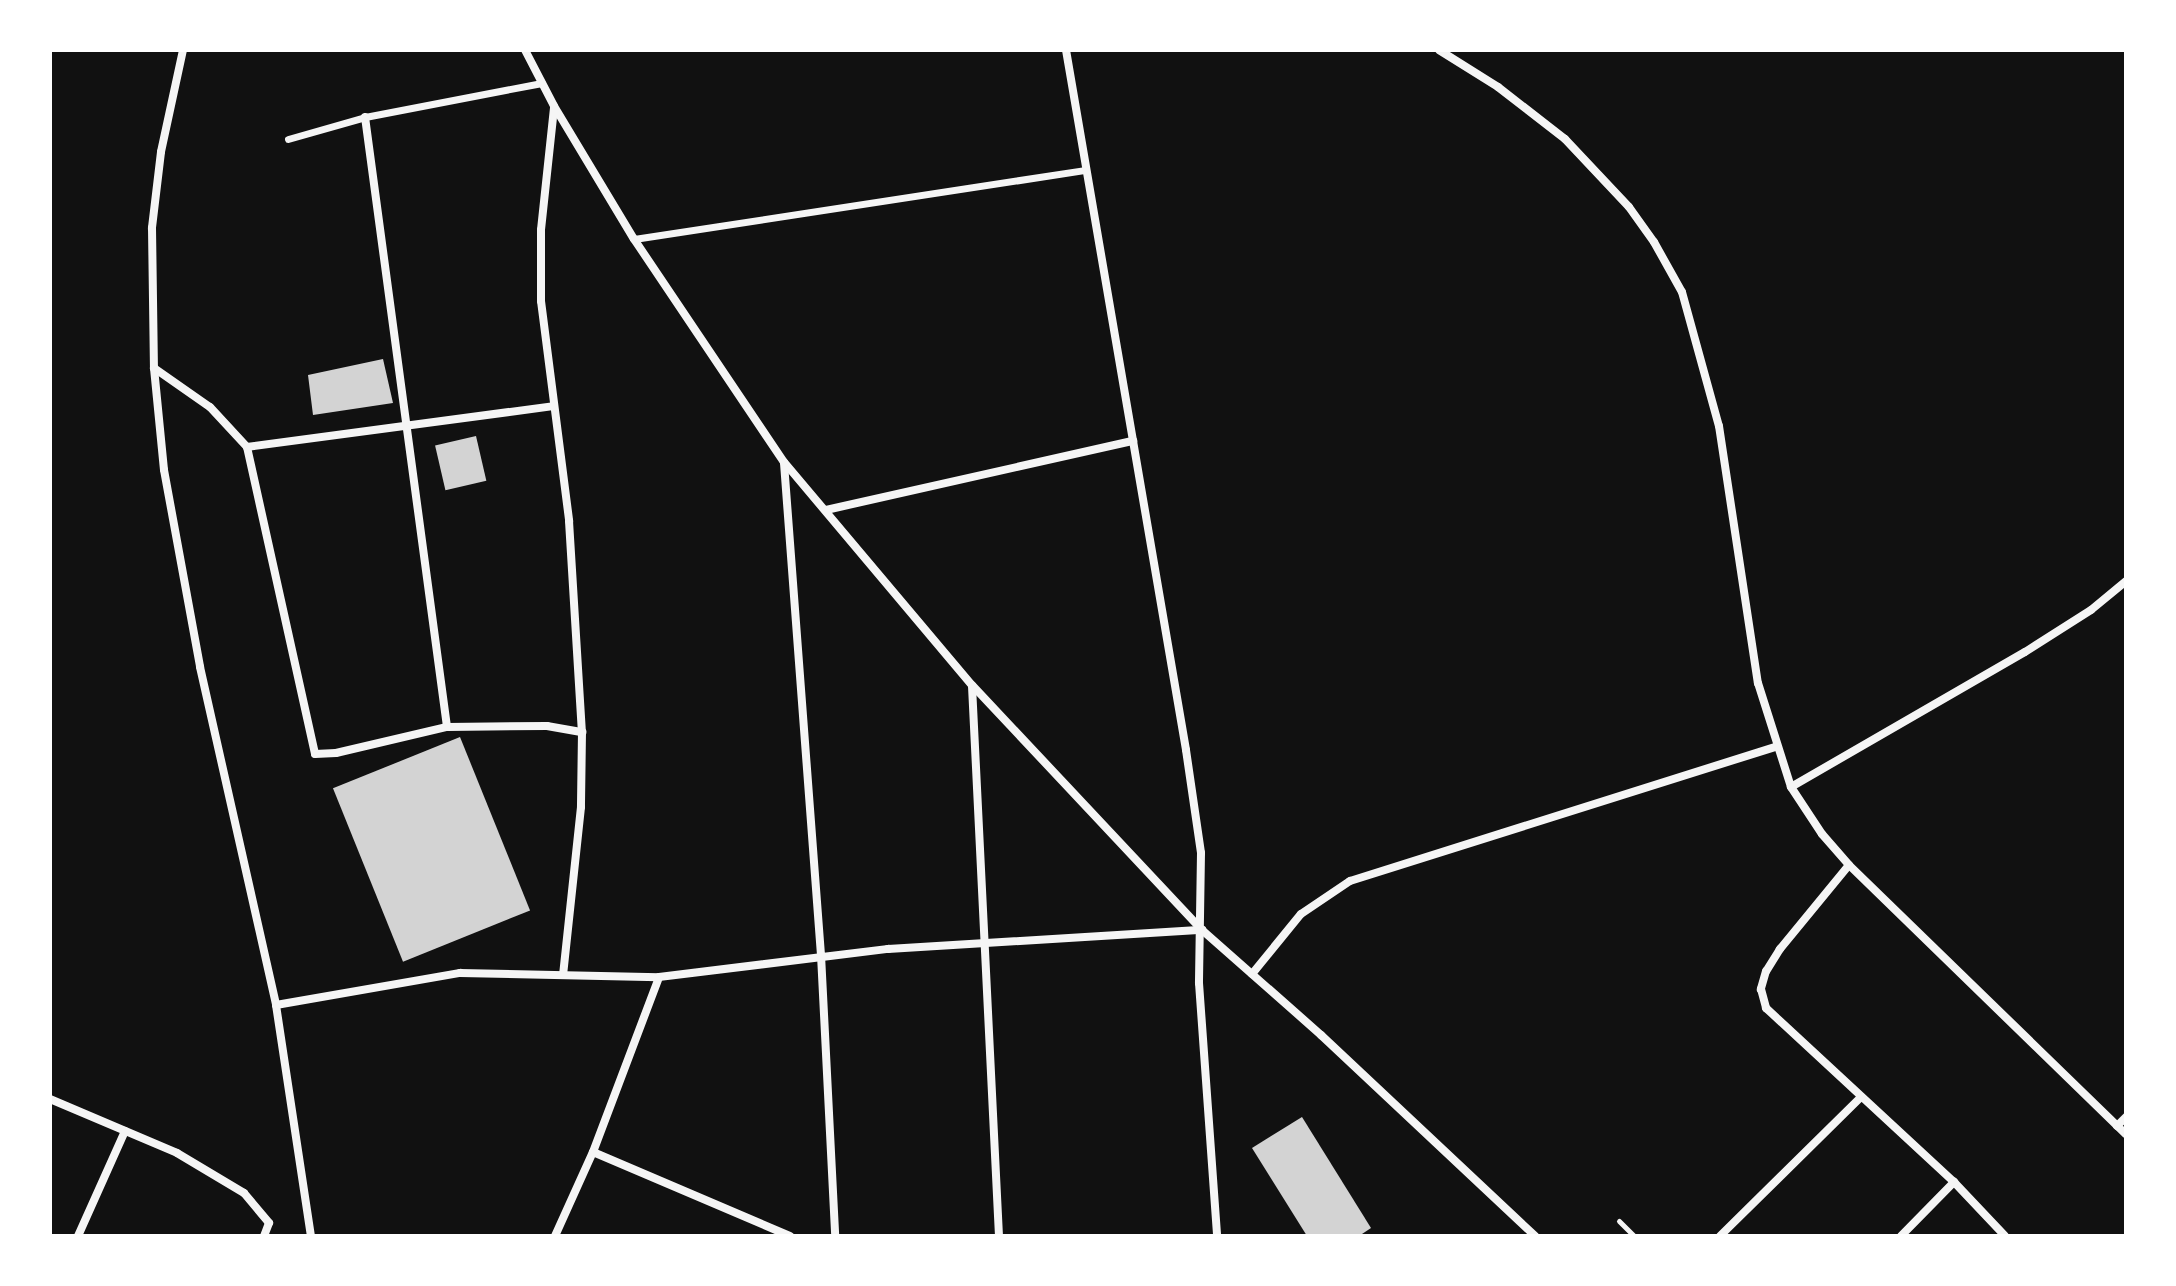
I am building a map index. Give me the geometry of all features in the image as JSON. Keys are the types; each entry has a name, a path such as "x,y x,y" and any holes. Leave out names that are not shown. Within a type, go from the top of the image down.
{"street":[{"path":"183,50 161,152 152,228 154,368 175,543 276,1005 311,1236"},
{"path":"525,50 554,106 634,239 784,462 972,685 1202,930 1535,1236"},
{"path":"1066,50 1199,838 1202,930 1199,983 1217,1236"},
{"path":"1439,50 1498,87 1565,139 1629,207 1654,242 1682,292 1719,426 1758,683 1791,787 1822,834 1849,865 2126,1134"},
{"path":"288,139 365,117 542,83"},
{"path":"554,106 541,230 541,287 569,521 582,732 581,807 563,975"},
{"path":"365,117 447,727"},
{"path":"634,239 1086,170"},
{"path":"154,368 210,407 247,447 315,754 336,753 447,727 547,726 582,732"},
{"path":"247,447 553,406"},
{"path":"826,510 1133,441"},
{"path":"784,462 821,955 835,1236"},
{"path":"1791,787 2025,652 2091,610 2126,581"},
{"path":"972,685 982,944 999,1236"},
{"path":"1252,974 1301,914 1350,881 1776,747"},
{"path":"1849,865 1780,949 1766,971 1761,989 1769,1013 1954,1182 2005,1236"},
{"path":"276,1005 460,973 659,977 821,955 1202,930"},
{"path":"555,1236 593,1152 659,977"},
{"path":"1720,1236 1861,1097"},
{"path":"50,1099 177,1153 244,1193 269,1223 264,1236"},
{"path":"2117,1126 2126,1117"},
{"path":"78,1236 125,1131"},
{"path":"593,1152 790,1236"},
{"path":"1901,1236 1954,1182"}],"path":[{"path":"1619,1221 1634,1236"}],"building":[{"path":"383,359 393,403 313,415 308,375"},
{"path":"476,436 486,481 445,490 435,445"},
{"path":"460,737 530,910 403,962 333,788"},
{"path":"1302,1117 1371,1228 1359,1236 1307,1236 1252,1148"}]}
